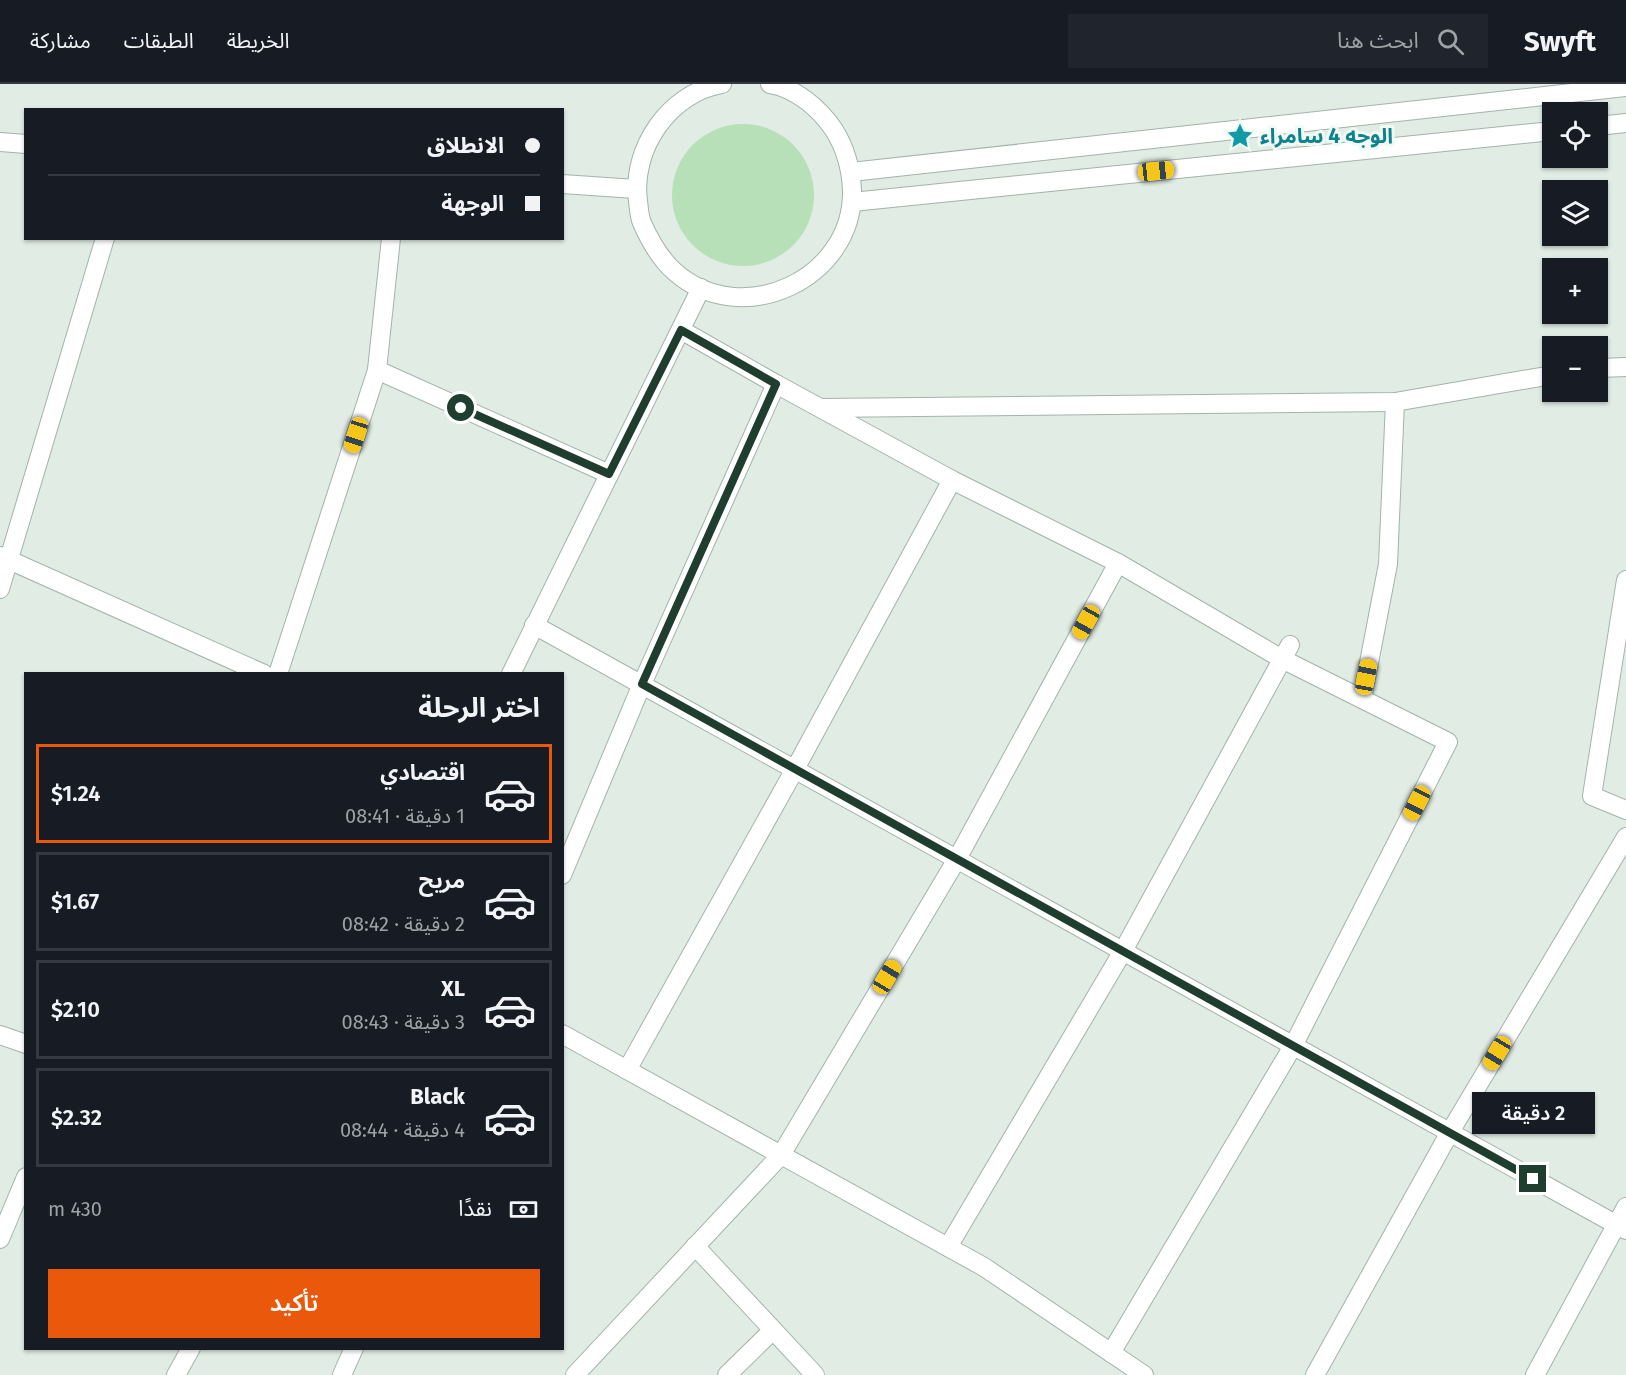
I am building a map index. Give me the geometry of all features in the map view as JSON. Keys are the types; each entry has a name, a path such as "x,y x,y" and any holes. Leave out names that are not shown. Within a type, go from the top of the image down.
{"street":[{"path":"722,84 711,86 681,101 657,125 641,156 636,189 641,220 654,249 675,272 701,288 726,296 752,297 781,291 807,277 829,257 844,231 852,202 851,172 842,142 825,117 802,97 770,84"},
{"path":"851,172 1626,87"},
{"path":"1608,125 1626,123"},
{"path":"852,202 1542,132"},
{"path":"0,142 24,144"},
{"path":"564,184 636,189"},
{"path":"0,589 5,558 104,240"},
{"path":"279,672 377,370 392,240"},
{"path":"512,672 701,288"},
{"path":"681,330 952,480 1118,563 1286,652 1362,699 1448,742 1293,1046 1111,1353"},
{"path":"1608,368 1626,367"},
{"path":"377,370 609,474"},
{"path":"821,408 1395,402 1542,377"},
{"path":"564,870 642,684 776,384"},
{"path":"1362,699 1388,564 1395,402"},
{"path":"627,1070 795,770 952,480"},
{"path":"5,558 260,672"},
{"path":"575,1375 781,1155 957,859 1118,563"},
{"path":"1626,580 1592,796 1626,810"},
{"path":"534,625 1621,1228"},
{"path":"948,1247 1123,951 1286,652"},
{"path":"1315,1375 1450,1132 1626,837"},
{"path":"0,1035 24,1043"},
{"path":"564,1035 984,1268 1144,1375"},
{"path":"0,1239 24,1182"},
{"path":"1535,1375 1621,1228 1626,1207"},
{"path":"695,1246 815,1375"},
{"path":"727,1375 773,1330"},
{"path":"176,1375 190,1350"},
{"path":"342,1375 353,1350"}],"green space":[{"path":"743,124 770,129 793,145 809,168 814,195 809,222 793,245 770,261 743,266 716,261 693,245 677,222 672,195 677,168 693,145 716,129"}],"place":[{"name":"الوجه 4 سامراء","path":"1240,136"}],"route":[{"path":"461,408 609,474 681,330 776,384 642,684 1533,1179"}]}
